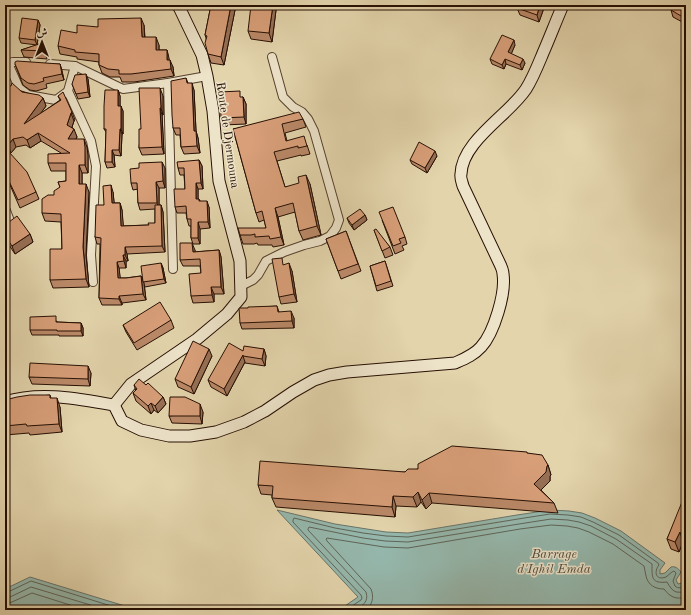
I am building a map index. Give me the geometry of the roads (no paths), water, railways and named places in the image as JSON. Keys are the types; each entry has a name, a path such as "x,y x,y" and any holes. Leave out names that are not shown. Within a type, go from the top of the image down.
{"main road":[{"name":"Route de Djermouna","path":"114,405 131,384 197,339 227,314 241,298 240,261 219,181 213,111 207,76 202,55 177,5"},
{"path":"5,402 47,396 66,397 114,405 122,421 141,430 169,436 190,436 216,432 244,422 265,411 314,380 329,374 455,363 468,358 481,347 490,334 500,306 503,291 503,274 499,262 463,186 460,175 463,162 470,149 479,138 526,89 537,69 563,5"}],"street":[{"path":"241,286 253,280 266,261 284,252 320,241 330,236 340,220 314,131 308,118 302,112 293,107 283,97 272,57"},
{"path":"76,66 68,91 56,100 28,95 19,88 6,64 13,62 76,66 123,89 207,76"},
{"path":"168,83 173,269"},
{"path":"68,91 91,141 96,166 91,255 93,282"},
{"path":"5,208 10,221 5,223"}],"water":[{"name":"Barrage d'Ighil Emda","path":"277,510 335,524 386,532 408,533 550,510 582,513 621,531 665,563 660,570 660,574 665,573 671,567 679,569 681,572 676,580 678,584 682,583 686,579 686,610 339,610 358,597"},
{"path":"30,577 138,610 5,610 5,589"}]}
